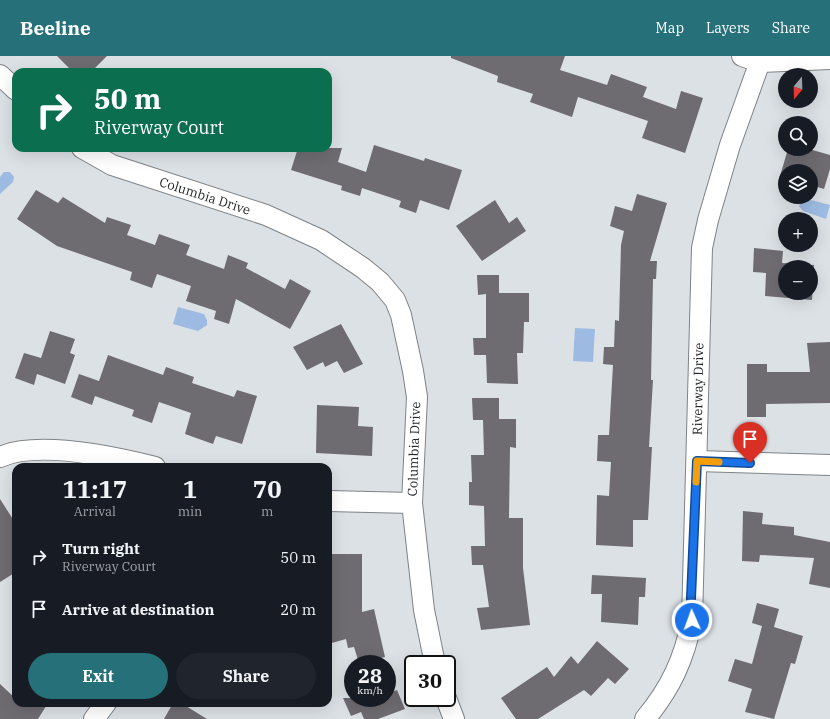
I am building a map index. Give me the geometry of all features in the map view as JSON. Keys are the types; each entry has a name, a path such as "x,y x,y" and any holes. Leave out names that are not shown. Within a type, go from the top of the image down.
{"street":[{"path":"755,58 830,59"},
{"name":"Riverway Drive","path":"645,719 662,699 676,673 688,641 692,620 691,598 697,461 702,248 718,185 755,58"},
{"path":"0,75 12,86"},
{"name":"Columbia Drive","path":"89,152 112,165 266,216 321,240 380,282 394,300 400,316 413,371 417,397 412,503 424,610 433,655"},
{"path":"0,457 9,453 34,450 92,453 136,463"},
{"path":"697,461 830,465"},
{"path":"332,501 412,503"},
{"path":"94,719 103,707"},
{"path":"449,707 454,719"}],"water":[{"path":"4,172 10,172 14,177 13,182 0,194 0,177"},
{"path":"818,202 830,205 826,219 818,216 818,212 806,212 799,206 800,204 818,204"},
{"path":"178,307 204,314 207,320 207,325 198,331 173,324"},
{"path":"575,328 595,329 593,362 573,361"}],"building":[{"path":"57,56 107,56 95,68 69,68"},
{"path":"451,56 565,56 560,70 607,85 611,74 647,87 643,97 676,109 681,91 703,98 685,153 642,138 648,121 578,97 572,117 530,102 533,94 497,82 498,76 451,58"},
{"path":"374,145 424,161 425,158 462,170 449,210 420,200 416,213 399,207 401,201 362,188 360,196 341,190 342,186 291,170 297,152 332,152 332,148 342,148 338,162 366,172"},
{"path":"818,152 830,155 830,169 824,189 818,187 818,164 784,164 786,156 818,156"},
{"path":"36,190 58,203 63,197 105,223 107,217 131,225 127,235 155,245 159,234 190,245 186,255 224,269 228,255 248,263 246,268 285,289 290,279 311,291 290,329 236,299 229,324 214,319 216,311 186,301 191,286 157,274 152,288 130,280 132,272 57,246 17,219"},
{"path":"637,194 667,203 650,261 657,261 656,279 653,279 651,380 653,380 649,447 652,447 648,520 633,520 633,547 596,545 597,495 609,496 611,462 597,461 598,435 609,435 613,365 603,364 604,347 614,347 615,320 619,321 621,245 624,231 610,226 615,206 632,211"},
{"path":"495,200 509,223 517,217 526,231 482,261 456,226"},
{"path":"754,248 783,252 782,260 778,260 778,297 765,296 766,273 753,272"},
{"path":"477,275 499,275 499,293 529,293 529,322 524,322 523,353 517,353 518,384 487,383 486,355 474,355 473,338 486,338 486,294 478,295"},
{"path":"341,324 363,364 344,373 337,361 325,367 323,362 307,370 293,347"},
{"path":"50,331 75,339 70,353 75,355 65,384 37,374 34,385 15,378 24,353 41,358"},
{"path":"830,342 830,403 766,404 766,417 747,417 747,364 767,364 767,372 810,372 807,343"},
{"path":"108,355 163,375 166,367 194,377 192,383 234,397 237,390 257,396 242,444 216,436 213,444 185,434 191,413 159,402 152,423 132,416 134,410 95,396 92,405 71,397 79,374 99,381"},
{"path":"472,398 499,398 499,419 516,419 516,448 510,447 509,518 523,518 523,568 530,625 481,630 477,608 489,607 483,565 472,565 471,546 485,546 484,506 469,505 469,482 472,482 471,455 484,455 483,420 473,420"},
{"path":"317,405 359,407 358,426 373,427 372,456 316,453"},
{"path":"0,499 12,518 12,574 0,582"},
{"path":"743,511 763,513 762,524 794,527 794,535 830,542 830,588 809,584 814,558 760,555 759,562 742,561"},
{"path":"332,554 362,554 362,612 374,609 385,655 356,655 354,647 348,648 346,639 332,643"},
{"path":"592,575 646,578 645,597 639,597 638,625 601,622 602,594 591,594"},
{"path":"757,603 779,609 774,627 803,636 795,664 791,663 774,719 745,712 752,689 728,681 735,659 752,664 762,626 752,623"},
{"path":"597,641 629,669 615,684 608,678 591,696 584,690 538,719 516,719 501,698 547,667 554,677 571,656 578,664"},
{"path":"0,684 12,695 12,707 46,707 38,719 0,719"},
{"path":"396,690 405,709 378,719 364,719 361,712 351,716 347,707 396,707"},
{"path":"171,707 188,707 207,719 164,719"}],"slow traffic":[{"path":"696,482 697,461 719,462"}],"route":[{"path":"692,620 691,598 697,461 750,463"}]}
